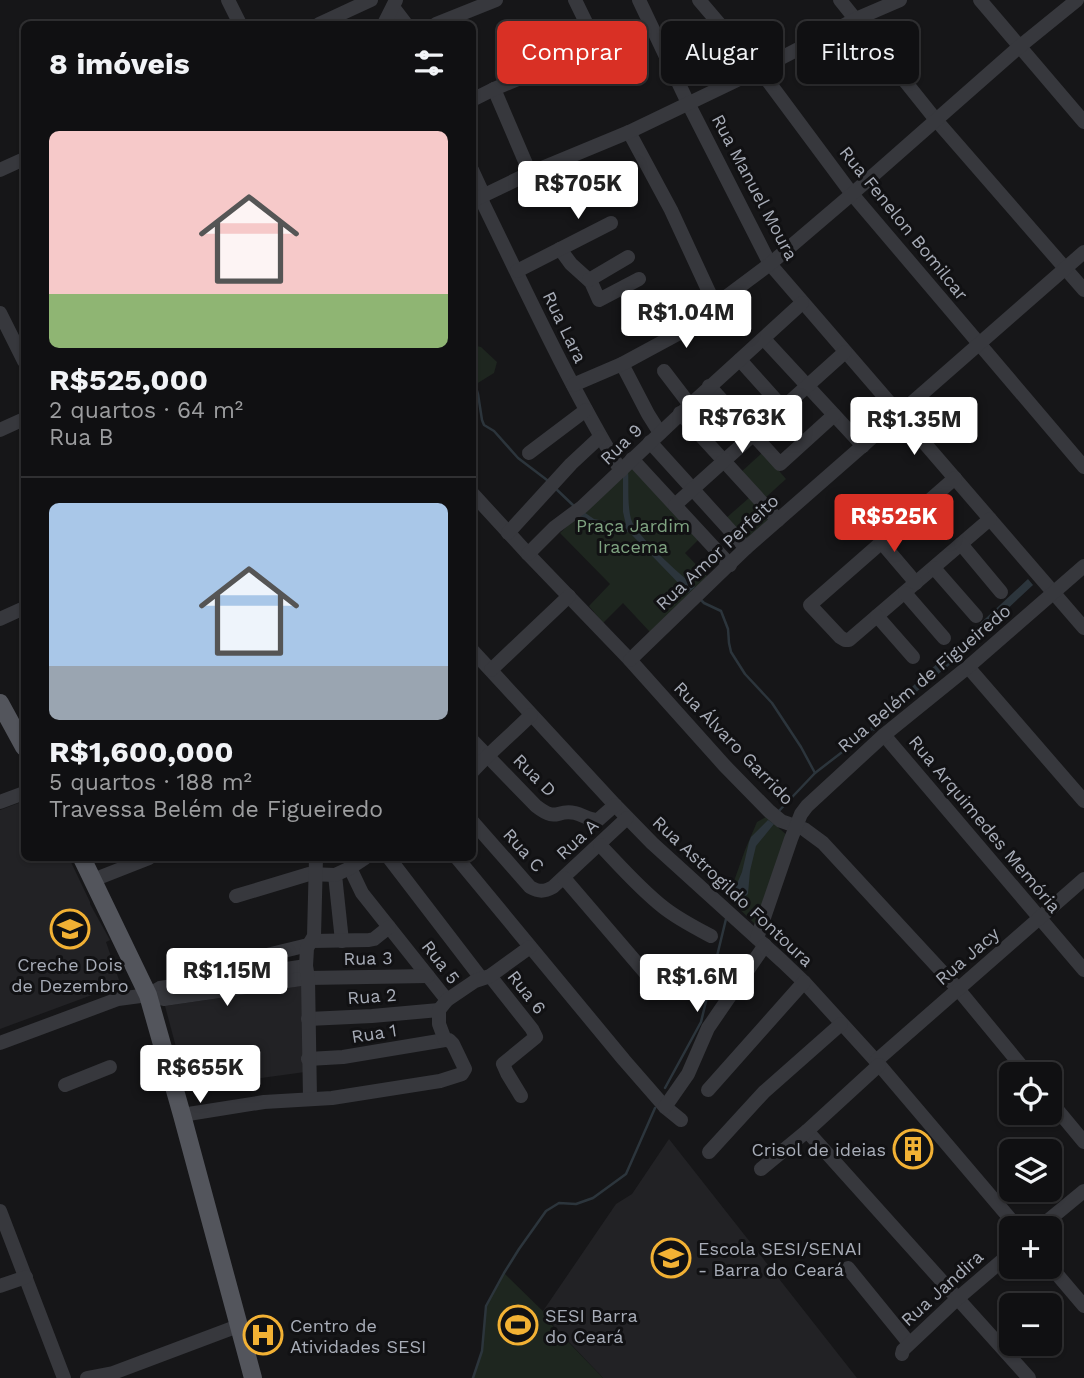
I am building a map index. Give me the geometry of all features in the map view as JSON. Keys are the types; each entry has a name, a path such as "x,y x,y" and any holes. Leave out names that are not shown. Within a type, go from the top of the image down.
{"main road":[{"path":"0,703 21,742"},
{"path":"84,861 148,995 253,1378"}],"street":[{"path":"228,0 238,21"},
{"path":"326,21 371,0"},
{"path":"444,21 496,0"},
{"path":"476,98 596,46 575,0"},
{"name":"Rua Manuel Moura","path":"639,0 770,264 1084,628"},
{"name":"Rua Fenelon Bomilcar","path":"699,0 717,21"},
{"path":"840,0 936,120 1084,290"},
{"path":"783,57 856,19 900,0"},
{"path":"980,0 1084,122"},
{"path":"573,385 622,364 683,331 770,264 1019,47 1077,0"},
{"path":"386,21 395,3"},
{"path":"395,3 404,21"},
{"path":"479,198 530,173 629,132 728,84"},
{"name":"Rua Fenelon Bomilcar","path":"770,84 852,194 1084,467"},
{"path":"494,89 530,173"},
{"path":"629,132 671,210 715,305"},
{"path":"0,170 21,160"},
{"name":"Rua Lara","path":"479,198 600,437 621,471"},
{"path":"517,271 611,223"},
{"path":"561,249 571,264 589,280 599,300 639,279"},
{"name":"Rua Amor Perfeito","path":"630,660 746,548 1084,252"},
{"path":"589,280 628,257"},
{"name":"Rua 9","path":"528,554 803,303"},
{"path":"0,313 21,355"},
{"path":"764,339 863,446"},
{"path":"675,505 845,352"},
{"path":"740,360 783,408"},
{"path":"622,364 648,414 655,438 693,489 746,548"},
{"path":"664,371 685,409 724,460 778,520"},
{"path":"709,386 780,464 834,415"},
{"path":"529,453 586,410"},
{"path":"0,430 21,420"},
{"path":"508,533 553,483 600,437"},
{"path":"632,459 730,565"},
{"path":"955,478 810,605 840,637 845,640 853,638 990,519"},
{"name":"Rua Álvaro Garrido","path":"476,497 772,815 787,824 796,825 822,843 958,989 1018,1062"},
{"path":"881,542 944,638"},
{"path":"961,544 1001,592"},
{"name":"Rua Belém de Figueiredo","path":"665,1107 688,1074 708,1028 761,942 796,825 807,806 884,735 968,667 1084,566"},
{"path":"934,568 976,616"},
{"path":"491,670 569,596"},
{"path":"0,619 21,609"},
{"path":"877,616 913,657"},
{"name":"Rua Astrogildo Fontoura","path":"476,654 652,843 804,982 1008,1216"},
{"path":"968,667 1084,802"},
{"path":"476,768 531,715"},
{"name":"Rua Arquimedes Memória","path":"884,735 1084,970"},
{"name":"Rua D","path":"476,744 546,814 571,813 598,820 615,805"},
{"path":"0,802 21,794"},
{"name":"Rua A","path":"558,883 627,818"},
{"name":"Rua C","path":"476,826 530,887 546,891 558,883"},
{"path":"600,845 664,908 711,936"},
{"path":"93,880 141,861"},
{"path":"183,1115 264,1102 310,1098 307,948 314,936 316,861"},
{"path":"236,896 309,874 335,875 360,861"},
{"name":"Rua 6","path":"390,861 532,1029 536,1037 503,1064 521,1096"},
{"path":"459,861 665,1107 681,1120"},
{"name":"Rua 5","path":"310,1098 332,1098 418,1085 463,1074 465,1069 453,1044 449,1040 445,1041 439,1024 443,1005 428,976 362,893 350,868"},
{"path":"335,875 342,941"},
{"name":"Rua Jacy","path":"761,1169 807,1131 958,989 1084,879"},
{"path":"558,883 660,990"},
{"path":"231,983 231,968 235,963 310,943 374,939 389,927"},
{"name":"Rua 2","path":"309,1019 372,1016 443,1005 475,981 486,977 530,947"},
{"name":"Rua 3","path":"0,1043 118,999 148,995 164,999 231,983 307,972 428,976"},
{"path":"708,1090 804,982"},
{"path":"709,1152 764,1092 841,1024"},
{"name":"Rua 1","path":"308,1059 343,1058 445,1041"},
{"path":"65,1085 110,1067"},
{"path":"1062,1115 1084,1142"},
{"path":"807,1131 1029,1378"},
{"path":"1054,1216 1084,1191"},
{"path":"0,1211 64,1378"},
{"name":"Rua Jandira","path":"848,1268 905,1349 999,1263"},
{"path":"0,1286 26,1277"},
{"path":"1061,1279 1084,1306"},
{"path":"87,1378 114,1376 238,1326"}],"shaded area":[{"path":"628,469 631,519 649,545 695,587 688,593 630,533 617,527 591,524 577,514 581,510 594,519 626,525 623,512 623,473"},
{"path":"1028,579 1033,585 956,660 874,731 870,728 899,699"},
{"path":"21,802 21,861 70,861 110,940 106,942 119,985 0,1029 0,810"},
{"path":"768,820 774,824 756,846 748,894 736,903 731,898 742,872 749,842"},
{"path":"302,986 305,1072 187,1088 165,1006"},
{"name":"Escola SESI/SENAI - Barra do Ceará","path":"669,1139 857,1378 603,1378 550,1322 543,1311 616,1204 632,1194"}],"green space":[{"path":"476,346 497,362 494,373 476,384"},
{"path":"763,452 786,479 764,499 740,473"},
{"name":"Praça Jardim Iracema","path":"634,463 701,537 685,553 708,577 650,632 623,603 603,623 589,606 610,584 560,533"},
{"path":"750,497 770,520 746,541 725,519"},
{"path":"766,817 788,836 755,924 728,898 757,822"},
{"name":"SESI Barra do Ceará","path":"504,1273 552,1320 550,1323 603,1378 473,1378 482,1350 486,1306"}],"waterway":[{"path":"476,387 484,425 494,431 518,458 547,480"},
{"path":"554,487 575,507"},
{"path":"700,599 721,611 728,629 731,652 745,674 772,703 815,773"},
{"path":"778,812 815,773 872,729"},
{"path":"665,1088 701,1022 726,919"},
{"path":"473,1378 482,1351 486,1306 519,1249 546,1211 559,1203 576,1204 593,1198 626,1174 655,1108"}],"place":[{"name":"Creche Dois de Dezembro","path":"70,929"},
{"name":"Crisol de ideias","path":"913,1149"},
{"name":"Escola SESI/SENAI - Barra do Ceará","path":"671,1258"},
{"name":"SESI Barra do Ceará","path":"518,1325"},
{"name":"Centro de Atividades SESI","path":"263,1335"}]}
